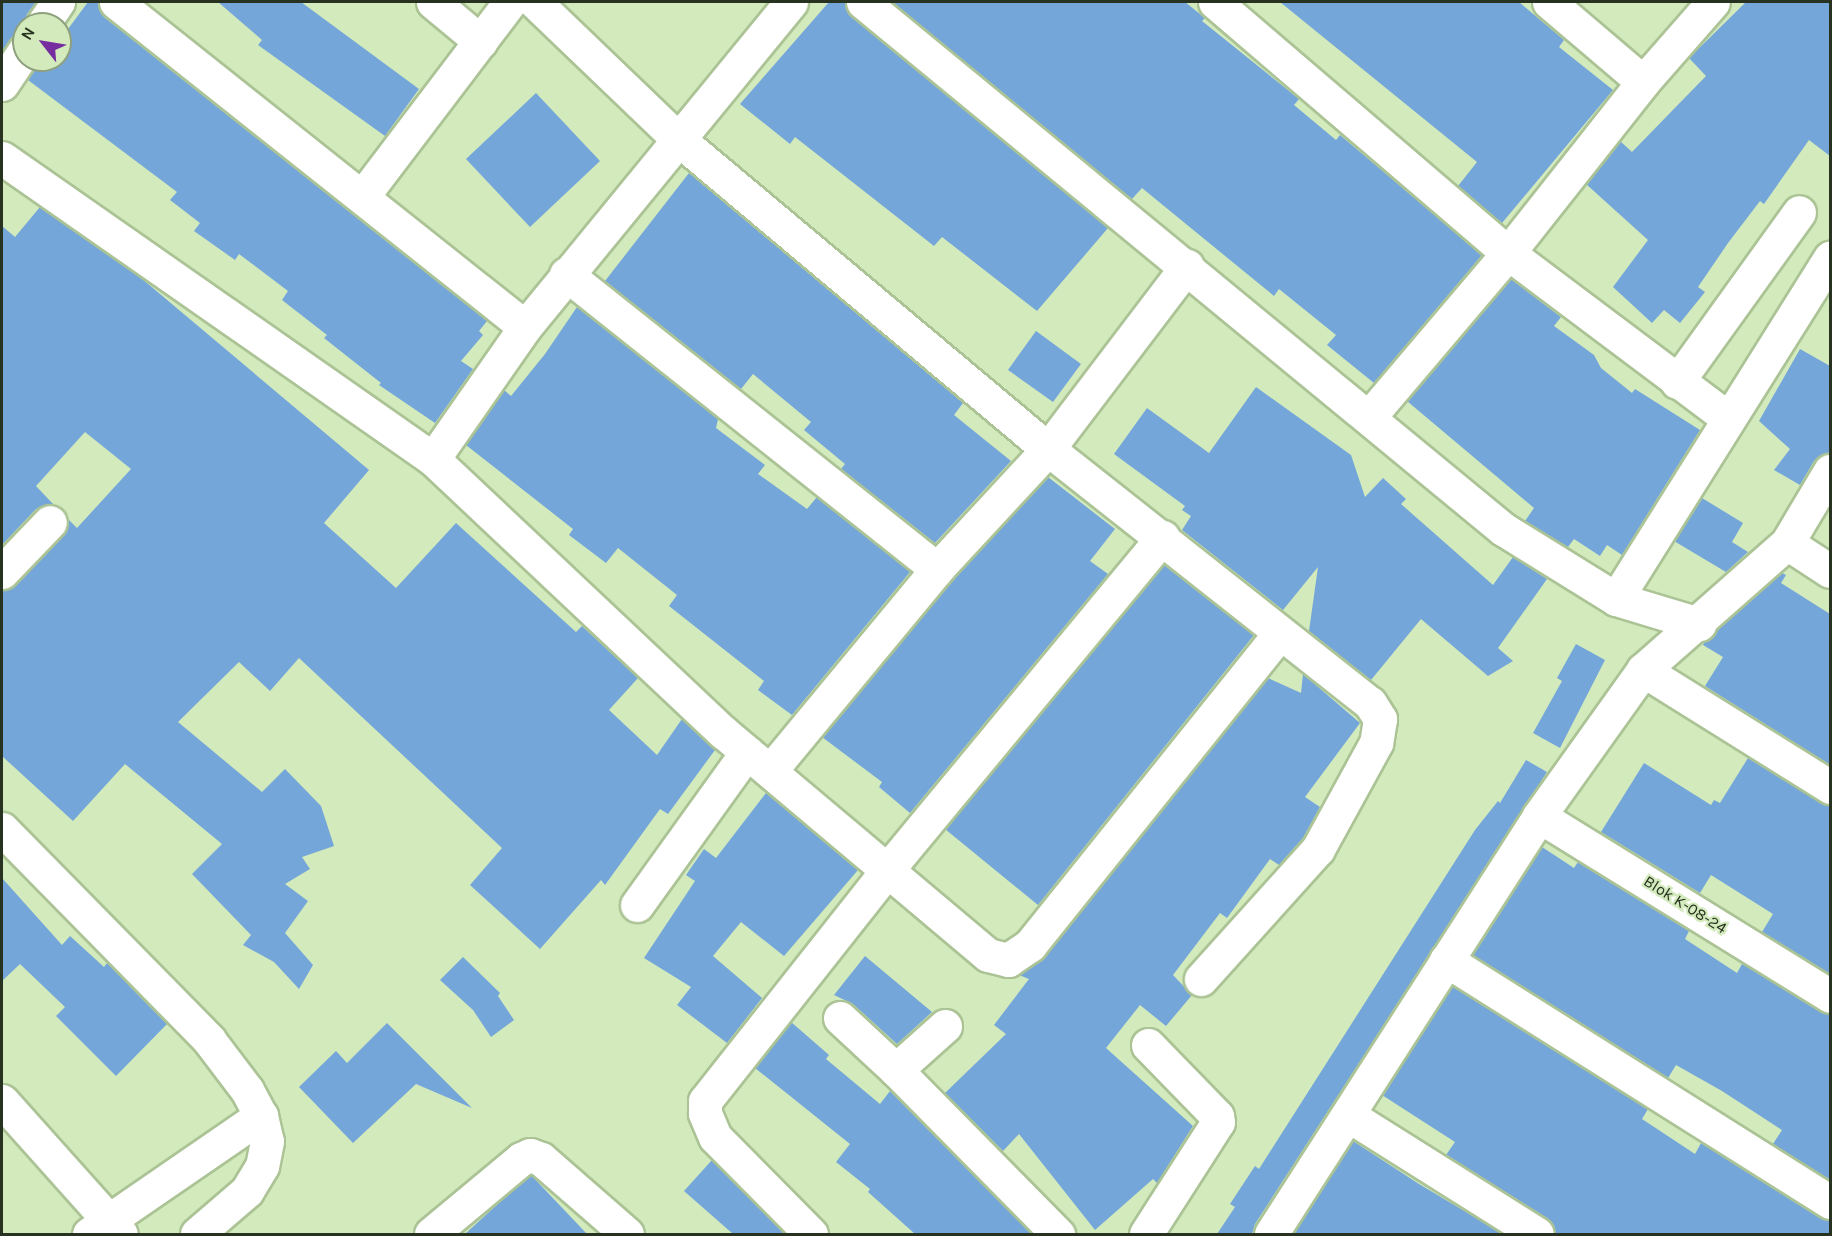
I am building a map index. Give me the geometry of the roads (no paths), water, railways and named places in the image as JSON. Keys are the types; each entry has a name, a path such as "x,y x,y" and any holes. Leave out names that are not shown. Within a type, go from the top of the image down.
{"street":[{"path":"116,2 525,327"},
{"path":"433,2 481,42"},
{"path":"362,197 510,2"},
{"path":"535,2 677,138 1048,449 1163,537 1279,634 1370,703 1380,718 1376,743 1318,849 1201,980"},
{"path":"433,459 525,327 566,274 791,2"},
{"path":"863,2 1187,266 1503,529 1616,599 1699,624"},
{"path":"1215,2 1508,253 1729,419"},
{"path":"1549,2 1643,82"},
{"path":"1369,417 1508,253 1643,82 1713,2"},
{"path":"2,84 12,69"},
{"path":"2,158 433,459 758,762 988,955 1008,960 1030,945 1279,634"},
{"path":"1677,382 1799,212"},
{"path":"1616,599 1830,258"},
{"path":"637,905 758,762 1048,449 1187,266"},
{"path":"566,274 937,570"},
{"path":"1271,1234 1539,816 1643,670 1699,624 1787,543 1830,471"},
{"path":"2,572 50,522"},
{"path":"811,1234 716,1137 704,1105 888,869 1163,537"},
{"path":"1787,543 1830,571"},
{"path":"1643,670 1830,787"},
{"name":"Blok K-08-24","path":"1539,816 1830,996"},
{"path":"2,829 209,1040 261,1116 267,1141 262,1166 247,1191 197,1234"},
{"path":"1446,960 1830,1202"},
{"path":"840,1018 896,1070 1058,1234"},
{"path":"896,1070 945,1026"},
{"path":"1146,1234 1218,1122 1148,1045"},
{"path":"2,1101 107,1230 261,1116"},
{"path":"1348,1116 1537,1234"},
{"path":"431,1234 521,1159 530,1155 541,1159 627,1234"}]}
